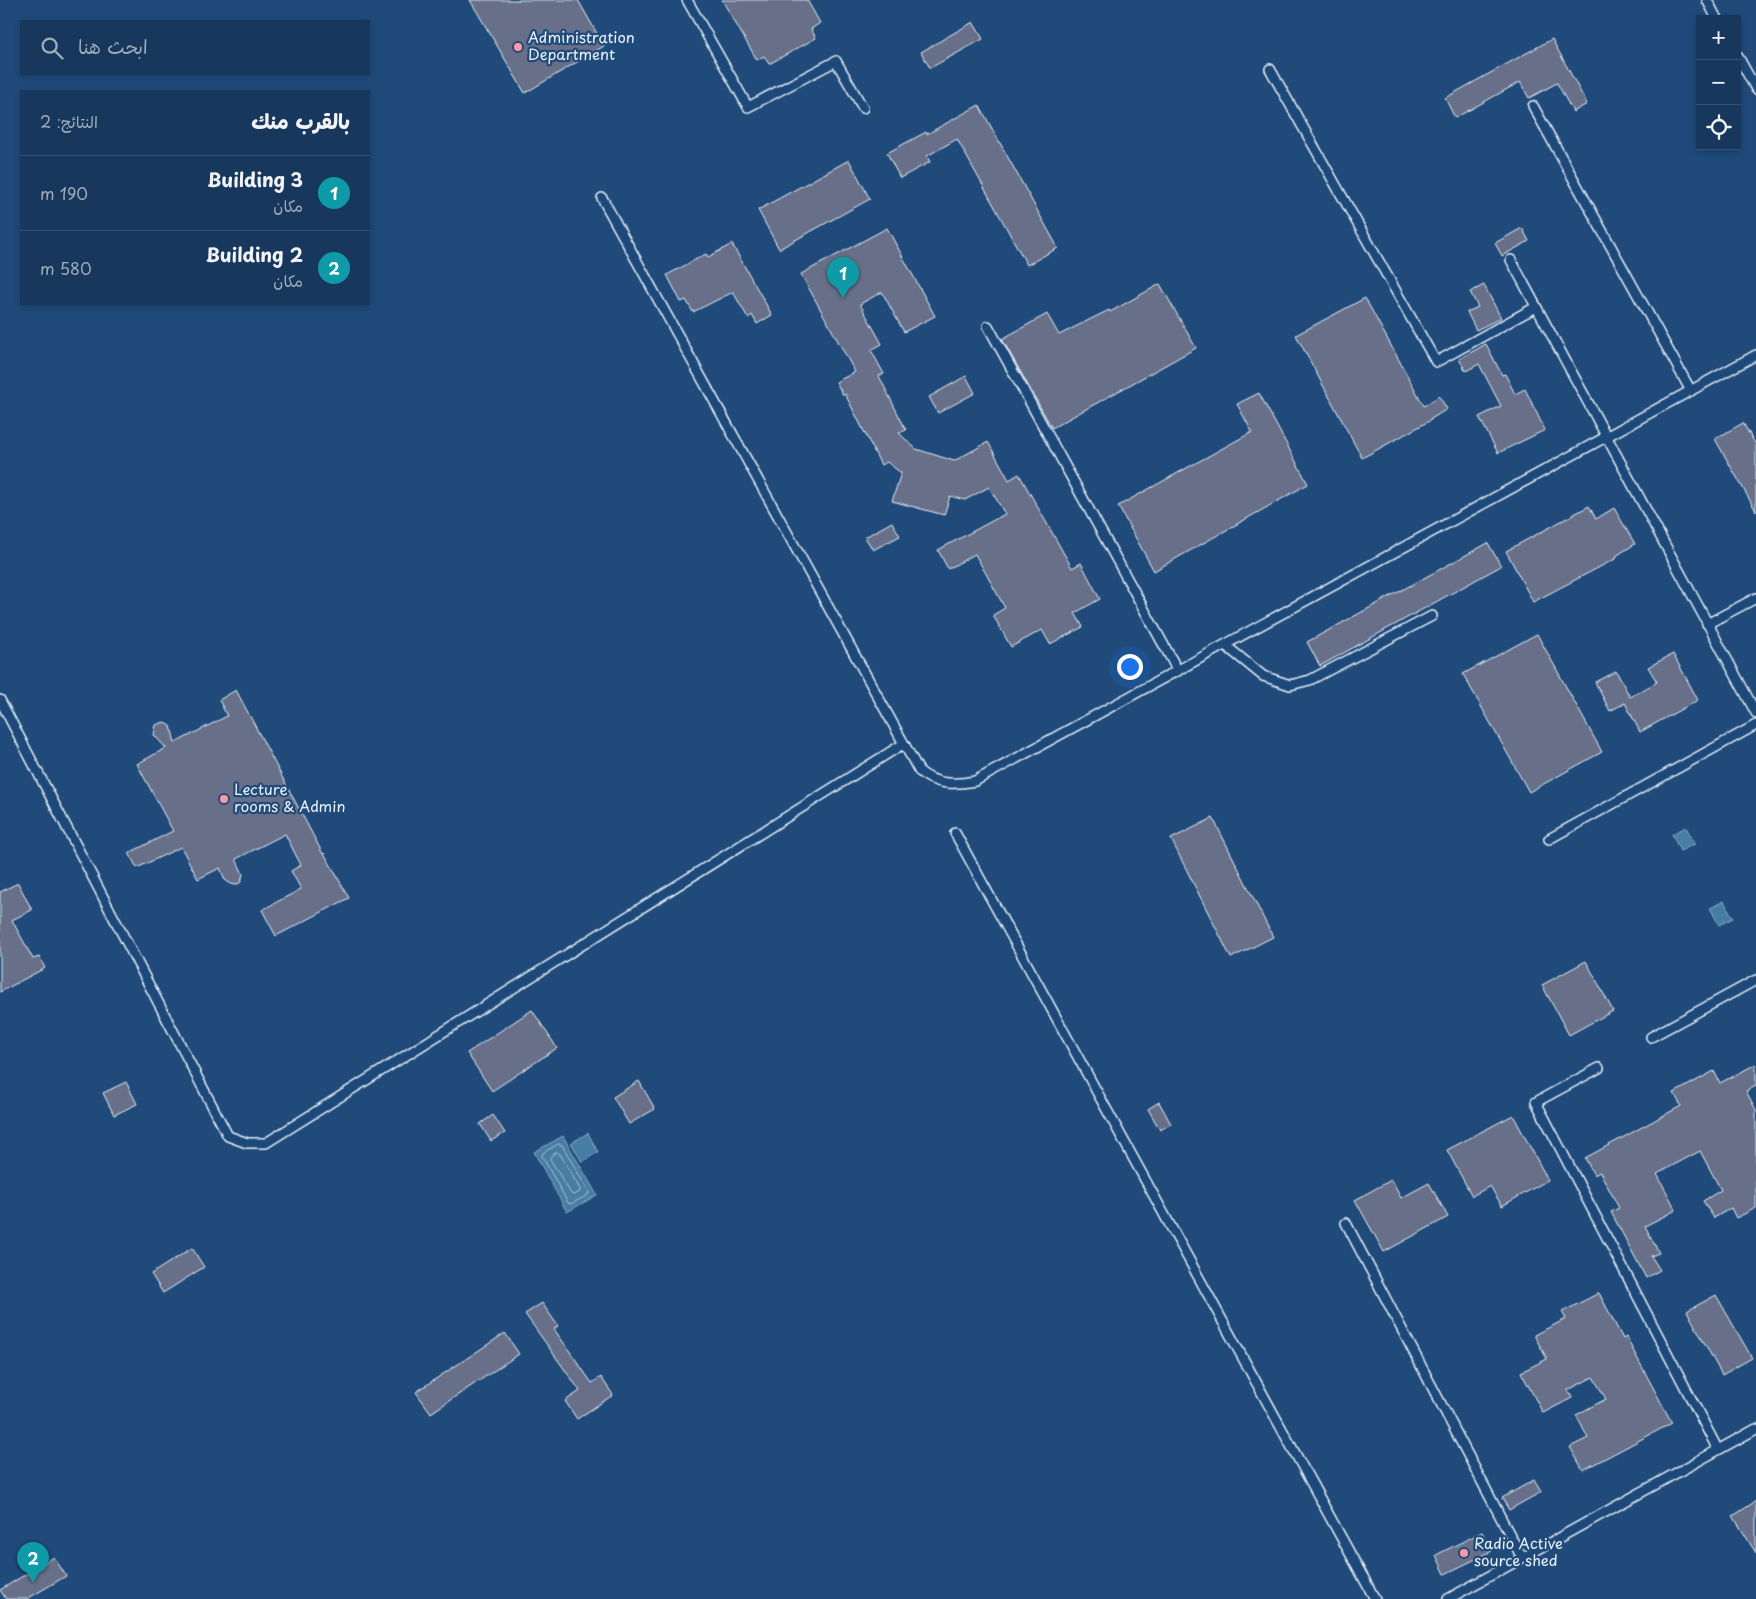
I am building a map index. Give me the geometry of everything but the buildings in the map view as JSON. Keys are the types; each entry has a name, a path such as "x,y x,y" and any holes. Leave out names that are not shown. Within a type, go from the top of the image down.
{"lane":[{"path":"687,0 748,107 836,61 864,108"},
{"path":"1707,0 1715,15"},
{"path":"1740,60 1756,89"},
{"path":"1270,69 1436,362 1536,307"},
{"path":"1533,106 1691,391"},
{"path":"602,198 918,771 928,778 960,784 975,781 1756,356"},
{"path":"1512,260 1756,713"},
{"path":"988,326 1178,671"},
{"path":"1708,624 1756,598"},
{"path":"1225,645 1263,676 1290,685 1310,680 1432,616"},
{"path":"0,700 228,1136 247,1143 266,1143 904,744"},
{"path":"1549,839 1756,725"},
{"path":"955,833 1375,1599"},
{"path":"1651,1037 1756,980"},
{"path":"1599,1068 1536,1102 1718,1450"},
{"path":"1346,1223 1522,1558"},
{"path":"1448,1599 1756,1429"}],"water":[{"path":"1686,827 1695,844 1680,851 1672,834"},
{"path":"1724,901 1733,918 1719,925 1710,908"},
{"path":"588,1133 598,1152 582,1162 571,1143"},
{"path":"563,1136 597,1195 567,1212 534,1152"}],"place":[{"name":"Administration Department","path":"518,47"},
{"name":"Building 3","path":"843,298"},
{"name":"Lecture rooms & Admin","path":"224,799"},
{"name":"Radio Active source shed","path":"1464,1553"},
{"name":"Building 2","path":"33,1583"}]}
